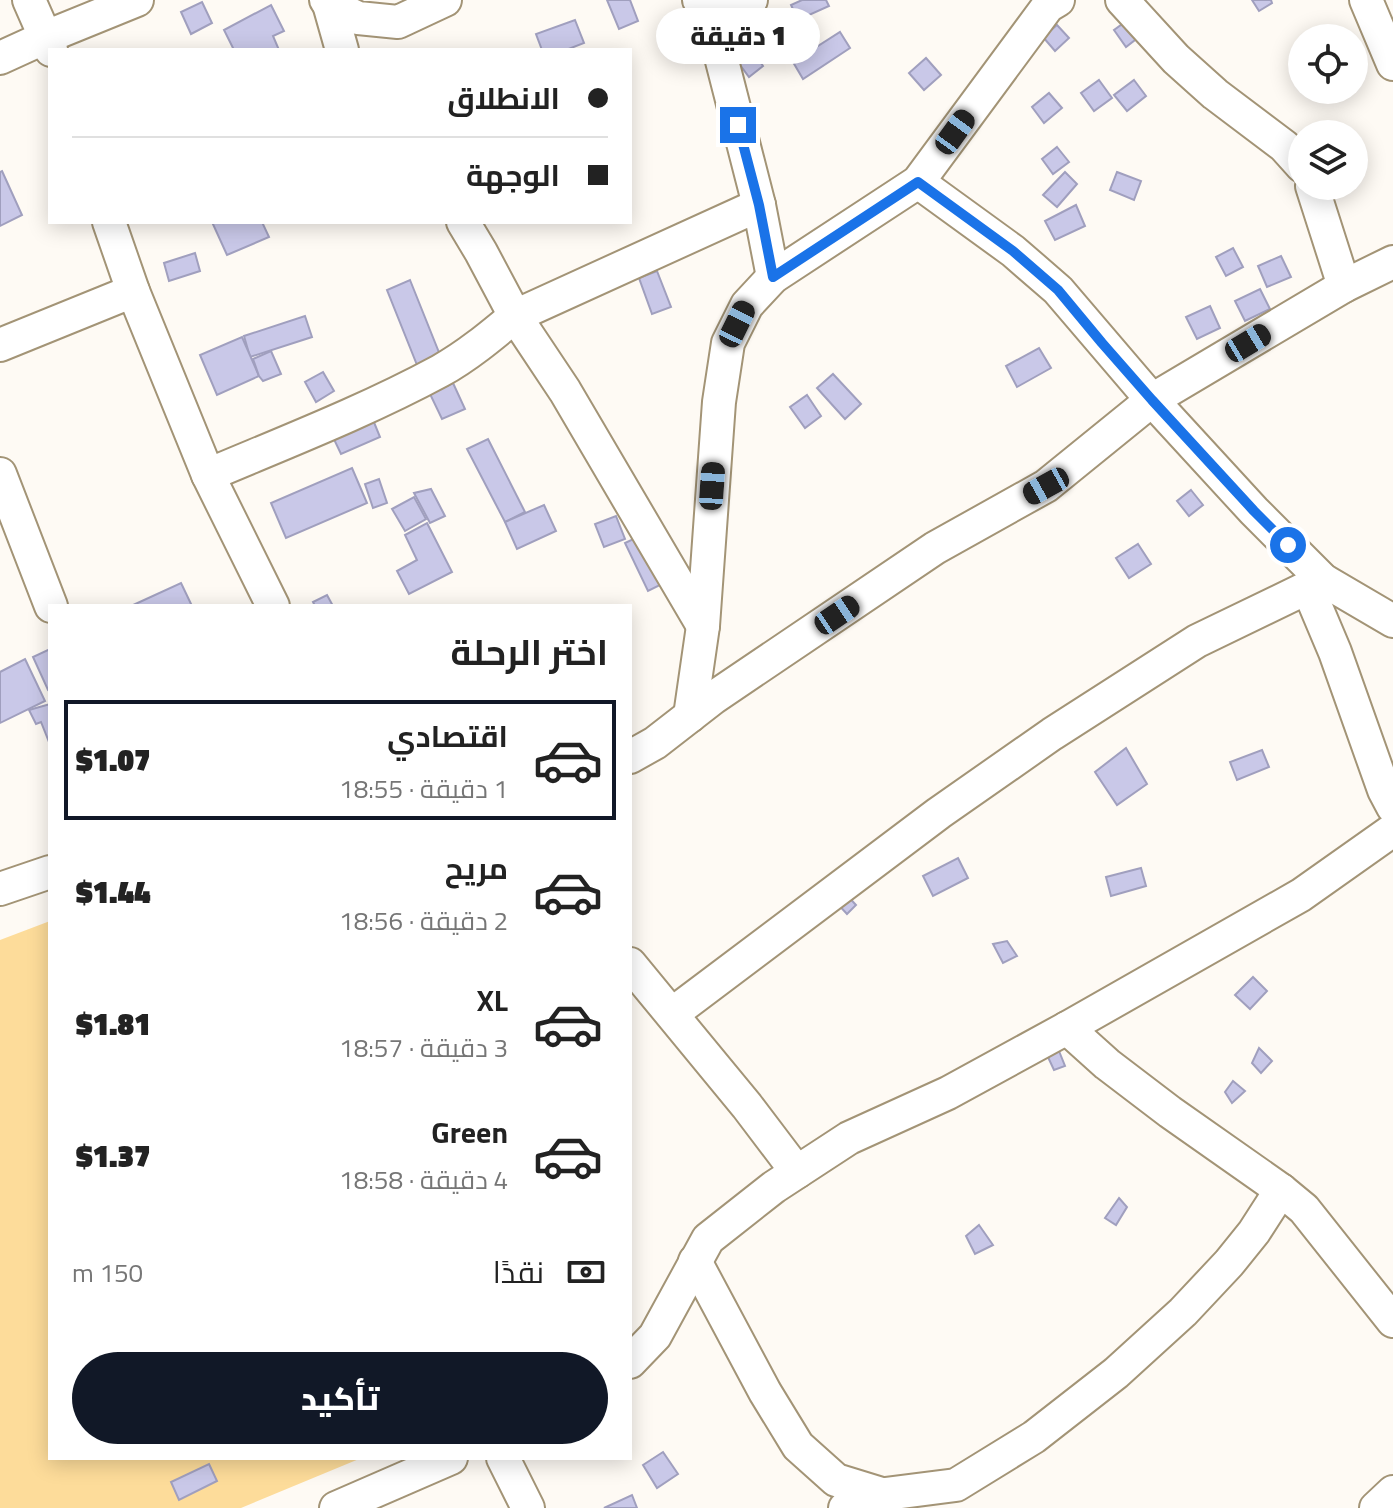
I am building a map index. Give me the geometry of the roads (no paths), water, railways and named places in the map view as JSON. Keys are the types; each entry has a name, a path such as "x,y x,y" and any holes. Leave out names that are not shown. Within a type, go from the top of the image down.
{"street":[{"path":"29,0 48,44"},
{"path":"0,58 48,44 137,0"},
{"path":"328,2 358,18 398,22 445,0"},
{"path":"751,0 705,9 759,205 773,277"},
{"path":"1122,0 1176,59 1215,94 1288,150"},
{"path":"1366,0 1393,64"},
{"path":"328,2 341,48"},
{"path":"690,716 703,626 719,402 728,343 747,305 773,277 918,182 1050,2"},
{"path":"918,182 1013,251 1058,290 1316,584 1393,621"},
{"path":"1316,200 1344,286"},
{"path":"208,475 362,409 442,370 515,316 759,205"},
{"path":"110,224 133,291 208,475 272,604"},
{"path":"464,224 515,316 565,391 703,626"},
{"path":"632,756 935,548 1046,486 1152,400 1344,286 1393,262"},
{"path":"0,345 133,291"},
{"path":"0,474 50,604"},
{"path":"1316,584 1335,652 1384,790 1393,807"},
{"path":"672,1014 939,813 1052,734 1197,641 1316,584"},
{"path":"632,1360 655,1336 708,1239 774,1187 849,1138 948,1093 1301,895 1393,830"},
{"path":"0,889 48,873"},
{"path":"633,973 672,1014 797,1172"},
{"path":"1067,1028 1107,1064 1304,1209 1393,1321"},
{"path":"845,1508 897,1501 956,1485 1034,1437 1116,1373 1183,1312 1254,1232 1281,1190"},
{"path":"695,1261 765,1392 798,1446 836,1480 897,1501"},
{"path":"336,1508 446,1460"},
{"path":"504,1460 528,1508"},
{"path":"1376,1508 1393,1492"}]}
